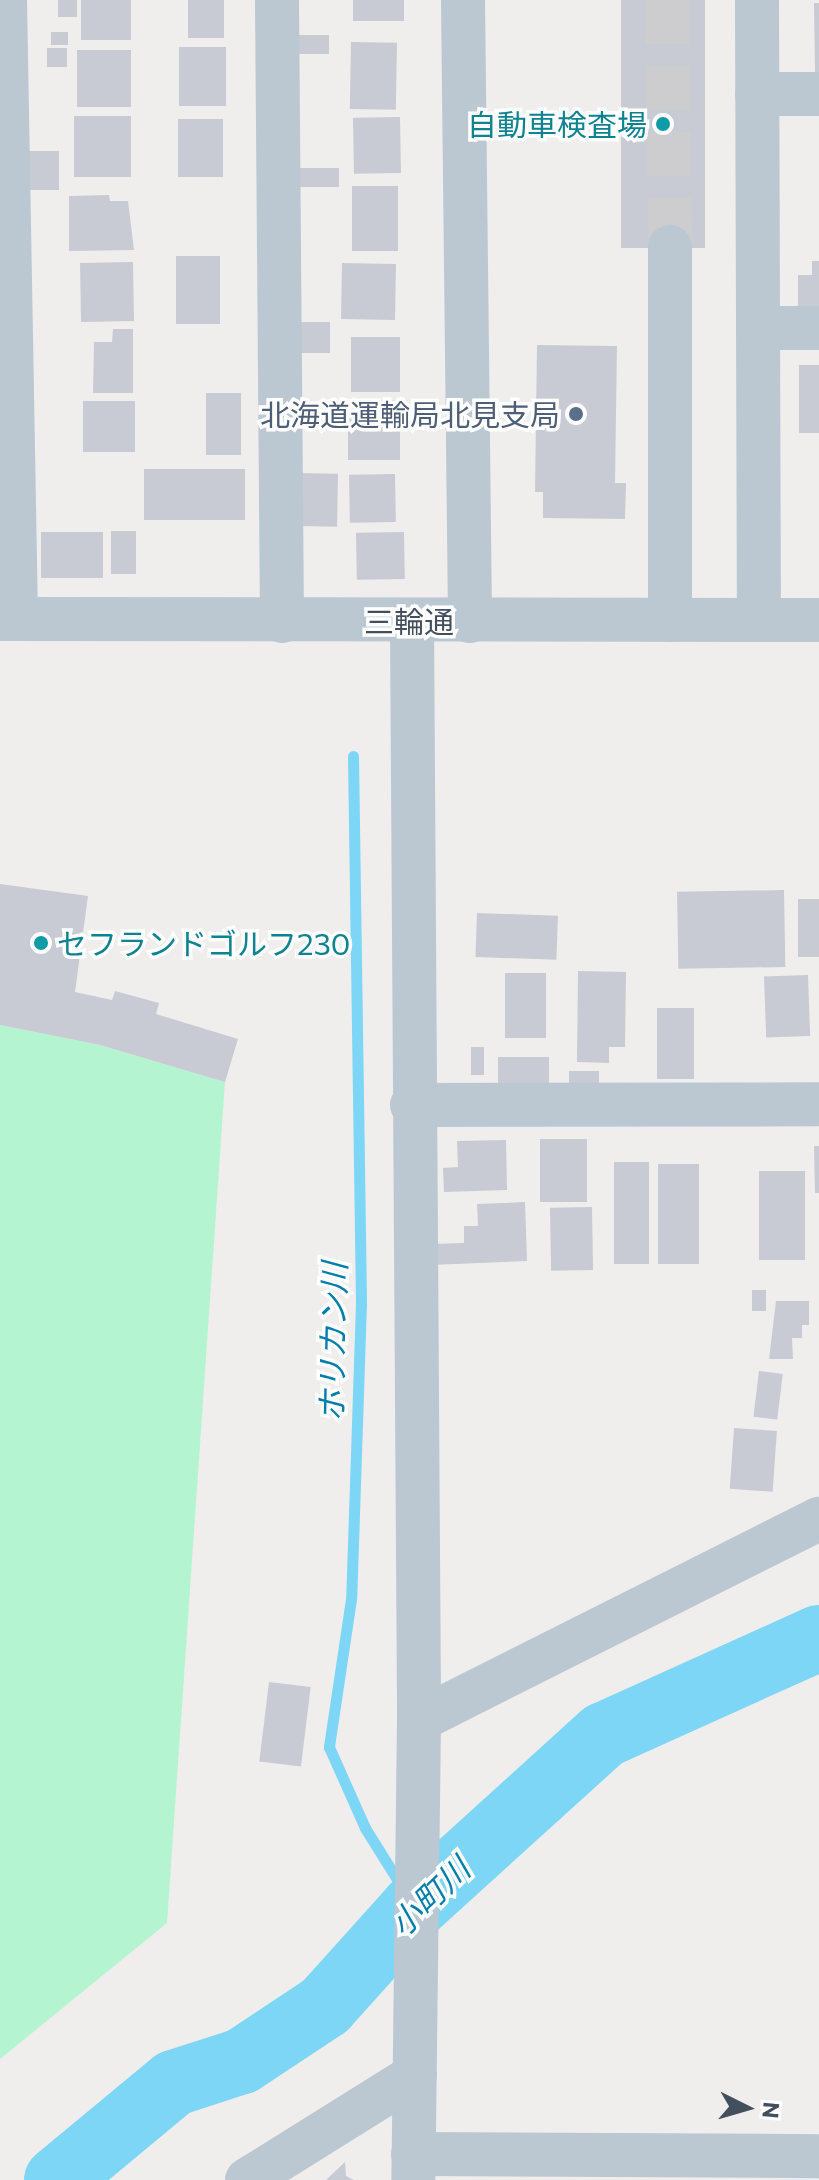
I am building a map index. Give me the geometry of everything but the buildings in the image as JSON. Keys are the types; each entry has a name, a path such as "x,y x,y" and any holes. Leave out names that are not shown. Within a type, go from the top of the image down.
{"street":[{"path":"5,0 8,619"},
{"path":"277,0 282,621"},
{"path":"463,0 470,621"},
{"path":"757,0 759,620"},
{"path":"757,94 819,94"},
{"path":"670,247 670,620"},
{"path":"758,328 819,328"},
{"name":"三輪通","path":"8,619 412,622 819,620"},
{"path":"412,622 412,1105 419,1720 413,2167 819,2156"},
{"path":"412,1105 819,1104"},
{"path":"419,1720 819,1519"},
{"path":"247,2180 415,2057"}],"green space":[{"path":"0,1025 100,1045 225,1082 167,1923 0,2059"}],"waterway":[{"name":"ホリカン川","path":"353,756 361,1303 351,1599 329,1747 365,1828 402,1887"},
{"name":"小町川","path":"57,2180 174,2083 242,2061 325,2006 414,1907 604,1735 819,1638"}],"tunnel":[{"path":"667,0 670,247"}],"place":[{"name":"自動車検査場","path":"663,124"},
{"name":"北海道運輸局北見支局","path":"576,414"},
{"name":"セフランドゴルフ230","path":"41,943"}]}
